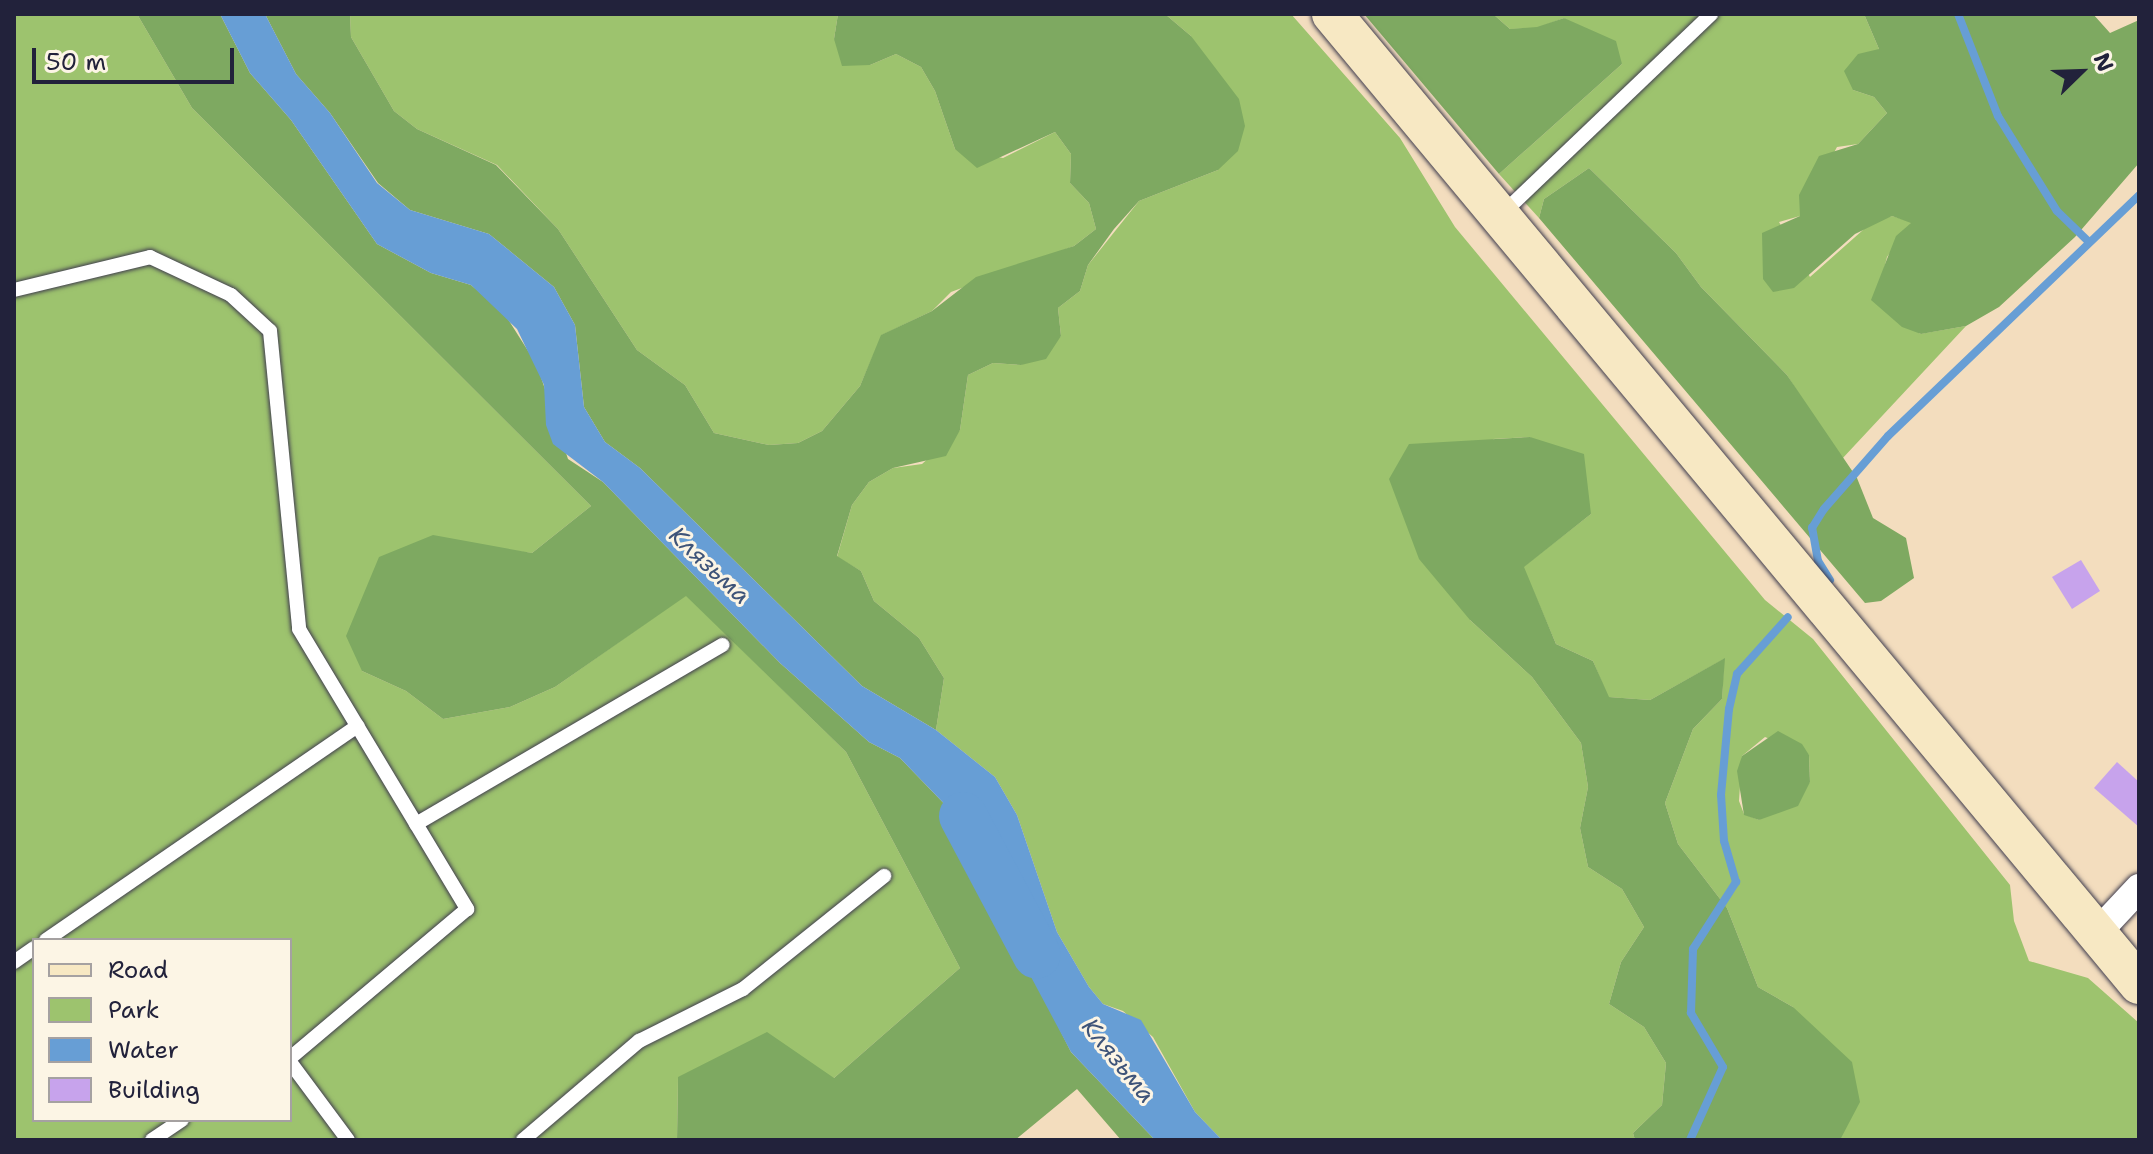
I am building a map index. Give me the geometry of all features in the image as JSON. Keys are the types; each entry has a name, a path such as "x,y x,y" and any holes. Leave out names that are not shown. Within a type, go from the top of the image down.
{"street":[{"path":"1332,14 1503,213 2139,984"},
{"path":"2096,934 2139,888"}],"lane":[{"path":"1503,213 1711,14"},
{"path":"14,290 150,257 231,295 270,331 299,629 467,909 292,1058"},
{"path":"416,824 722,645"},
{"path":"49,938 357,726"},
{"path":"523,1140 639,1041 743,989 884,876"},
{"path":"14,962 32,949"},
{"path":"292,1063 348,1140"},
{"path":"152,1140 179,1122"}],"green space":[{"path":"14,14 137,14 192,108 591,506 532,553 505,550 362,671 406,691 443,719 510,707 555,687 686,595 846,752 960,968 834,1078 678,1077 677,1140 14,1140"},
{"path":"137,14 220,14 250,73 291,120 377,244 431,273 471,285 504,313 537,365 568,459 603,482 780,663 869,742 900,758 957,817 1002,881 1015,940 1071,1052 1155,1140 1121,1140 1077,1089 1015,1140 677,1140 678,1077 767,1032 834,1078 960,968 846,752 686,596 555,687 510,707 443,719 406,691 362,671 346,636 379,557 433,535 532,553 591,506 192,108"},
{"path":"265,14 350,14 351,37 394,111 417,129 496,165 558,229 637,350 685,385 714,433 769,445 798,443 822,431 860,386 881,335 932,311 976,277 1074,246 1096,229 1089,203 1070,183 1071,154 1055,132 977,168 955,149 935,91 921,67 896,54 870,65 842,66 834,39 838,14 1165,14 1191,36 1239,99 1245,126 1238,151 1218,170 1139,201 1114,229 1088,265 1080,291 1058,308 1061,336 1046,359 1021,365 993,363 968,375 960,430 946,456 893,468 869,482 852,505 837,556 861,571 874,601 919,638 944,678 936,730 862,686 640,468 605,442 584,407 575,325 554,287 489,234 410,210 378,183 330,113 296,74"},
{"path":"350,14 838,14 834,39 870,65 896,54 921,67 935,91 955,149 1003,158 1055,132 1071,154 1070,183 1089,203 1096,229 1074,246 951,292 932,311 882,335 860,386 822,431 798,443 769,445 714,433 685,385 637,350 558,229 497,165 417,129 394,111 351,37"},
{"path":"1165,14 1291,14 1400,138 1455,227 1765,600 1813,639 2010,885 2014,921 2029,961 2088,978 2139,1023 2139,1140 1840,1140 1793,1007 1758,987 1727,908 1678,844 1665,803 1693,729 1722,699 1724,659 1650,700 1608,697 1593,661 1556,644 1523,567 1591,514 1530,437 1493,439 1470,620 1532,677 1581,743 1588,787 1580,828 1588,867 1622,889 1644,927 1621,962 1609,1004 1644,1027 1666,1063 1662,1105 1633,1133 1635,1140 1222,1140 1195,1112 1153,1037 1123,1011 1103,1004 1089,987 1057,932 1017,815 995,777 936,730 944,678 919,638 874,601 861,571 837,557 852,505 869,482 893,468 922,464 960,430 968,375 993,363 1021,365 1061,336 1058,308 1080,291 1088,265 1139,201 1218,170 1191,36","holes":["1765,737 1809,755 1810,782 1759,820 1744,814 1739,801 1742,756"]},
{"path":"1364,14 1493,14 1510,29 1537,27 1564,18 1616,41 1622,64 1499,174"},
{"path":"1493,14 1864,14 1879,49 1853,90 1874,97 1887,113 1858,144 1837,147 1800,216 1779,222 1810,277 1872,222 1892,216 1912,222 1887,257 1882,277 1920,334 1966,326 1841,460 1787,375 1701,287 1676,253 1589,168 1544,199 1539,218 1499,174 1622,64 1564,18 1537,28 1510,29"},
{"path":"1864,14 2093,14 2110,33 2139,20 2139,163 2075,237 1999,307 1966,326 1921,334 1902,327 1871,300 1896,236 1911,223 1892,216 1855,234 1794,288 1773,292 1763,279 1762,233 1800,216 1799,195 1819,156 1858,144 1887,113 1874,97 1853,90 1844,71 1858,54 1879,49"},
{"path":"1589,168 1676,253 1701,287 1787,375 1857,478 1873,518 1906,538 1914,578 1881,601 1865,603 1539,218 1544,199"},
{"path":"1530,437 1584,454 1591,514 1524,567 1556,644 1593,661 1609,697 1650,700 1725,658 1722,699 1693,729 1665,803 1678,844 1727,908 1758,987 1793,1007 1852,1062 1860,1102 1840,1140 1635,1140 1633,1133 1662,1105 1666,1063 1644,1027 1609,1004 1621,962 1644,927 1622,889 1588,867 1580,828 1588,787 1581,743 1532,677 1470,620 1419,559 1389,479 1409,444"},
{"path":"1778,731 1802,744 1809,755 1810,782 1798,806 1759,820 1744,815 1737,771 1742,756"}],"water":[{"path":"220,14 265,14 296,74 330,113 377,183 410,210 489,234 554,287 575,325 584,407 605,442 640,468 862,686 936,730 995,777 1017,815 1057,932 1089,987 1103,1004 1141,1020 1195,1112 1222,1140 1155,1140 1071,1052 1022,960 1002,881 957,817 900,758 869,742 780,663 603,482 553,444 546,425 544,385 517,329 471,285 431,273 377,244 291,120 250,73"}],"building":[{"path":"2081,560 2100,591 2072,609 2052,577"},
{"path":"2117,762 2139,782 2139,827 2094,788"}],"waterway":[{"path":"1958,14 1998,116 2057,211 2089,242"},
{"path":"1830,580 1818,561 1812,528 1824,509 1888,436 2139,195"},
{"path":"1690,1140 1723,1067 1691,1013 1693,949 1736,882 1724,841 1721,795 1729,709 1737,674 1788,617"},
{"name":"Клязьма","path":"963,816 1037,955"}]}
